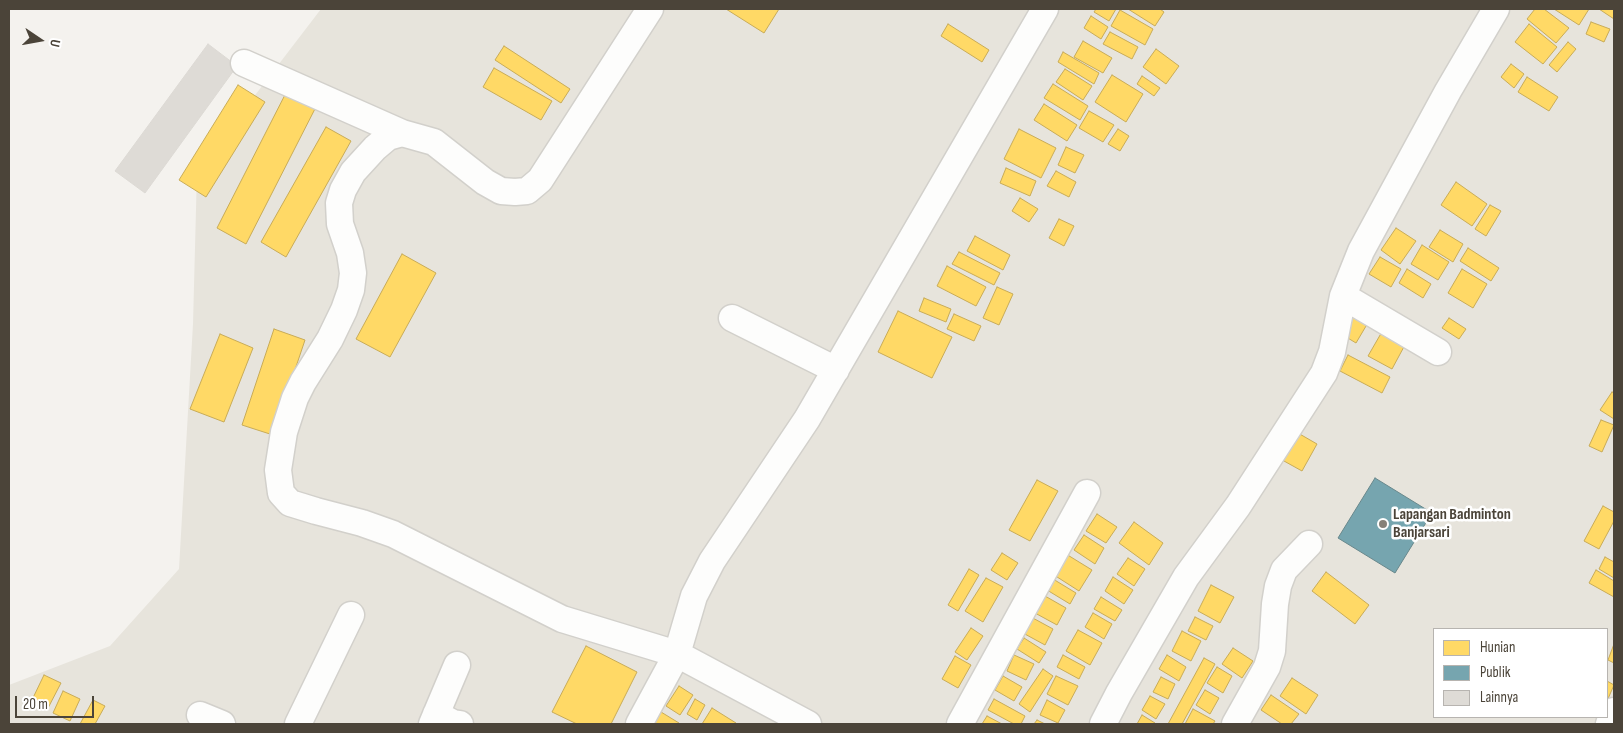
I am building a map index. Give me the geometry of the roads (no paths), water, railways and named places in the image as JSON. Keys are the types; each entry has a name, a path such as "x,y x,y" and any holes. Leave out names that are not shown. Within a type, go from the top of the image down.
{"street":[{"path":"244,63 402,133 434,142 485,182 500,190 527,191 540,180 650,9"},
{"path":"638,724 677,654 694,596 712,561 789,447 836,370 1045,9"},
{"path":"1103,724 1186,577 1238,506 1324,373 1332,352 1343,296 1361,251 1397,182 1496,9"},
{"path":"402,133 388,137 375,148 353,172 343,190 339,204 340,224 350,253 353,274 350,290 344,310 330,339 295,398 284,432 278,470 281,493 290,503 362,523 393,534 562,619 677,654 808,724"},
{"path":"1343,296 1438,352"},
{"path":"732,318 836,370"},
{"path":"960,724 1087,493"},
{"path":"1235,724 1266,667 1272,651 1277,595 1284,570 1309,544"},
{"path":"298,724 351,615"},
{"path":"457,665 434,719 460,724"},
{"path":"1608,724 1614,711"}],"place":[{"name":"Lapangan Badminton Banjarsari","path":"1383,524"}]}
